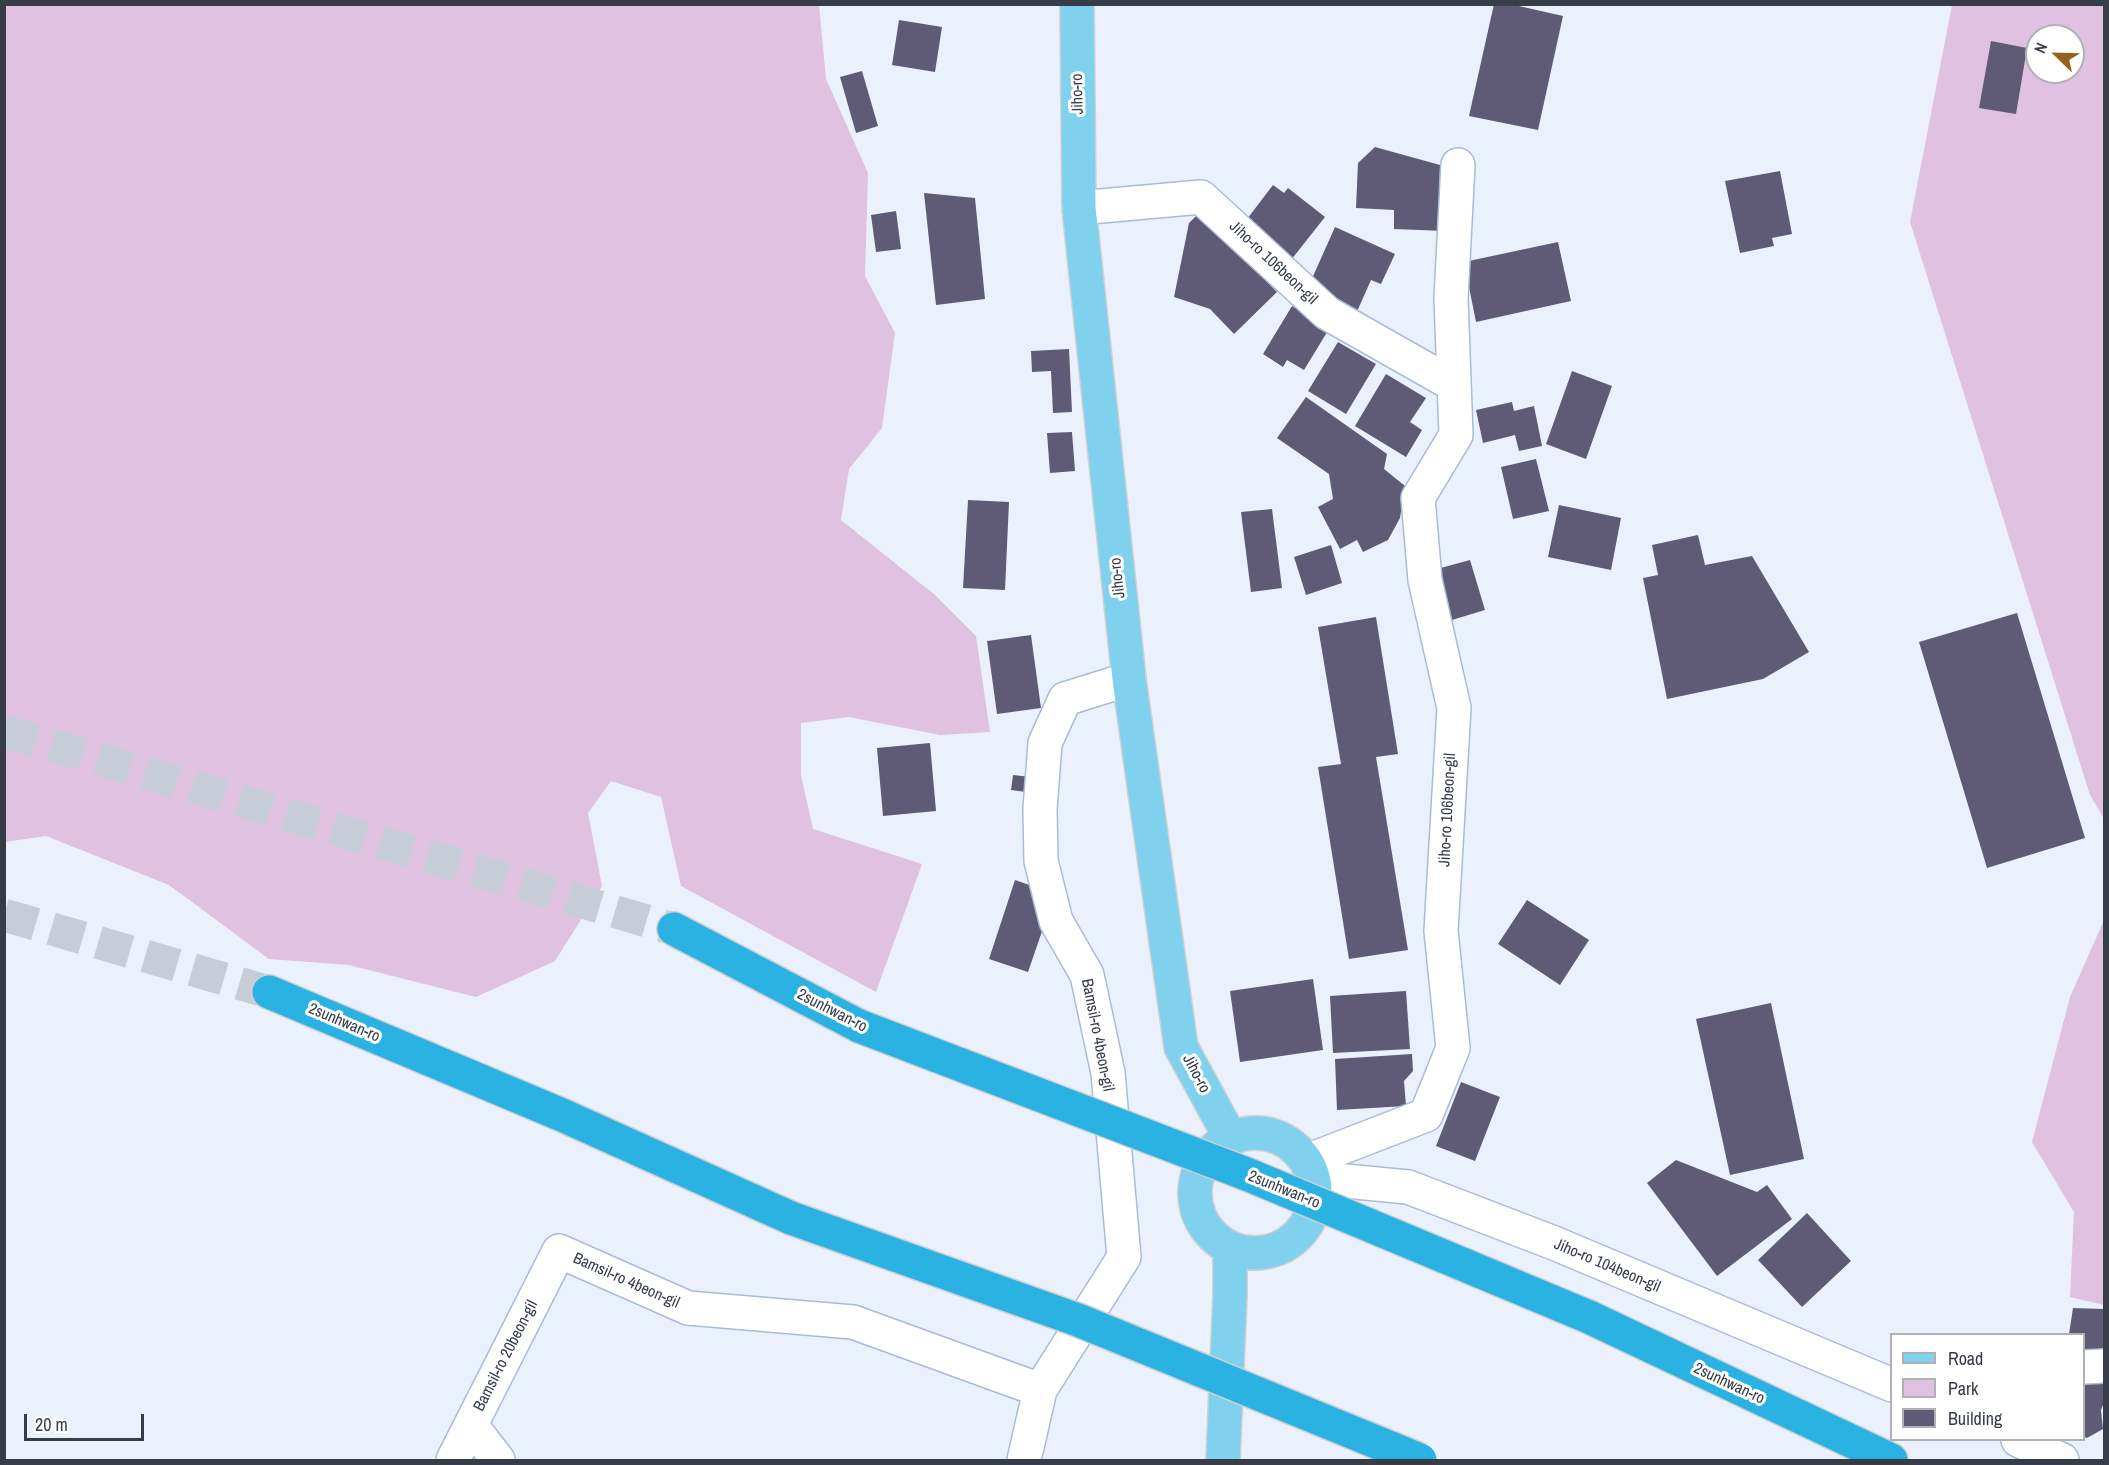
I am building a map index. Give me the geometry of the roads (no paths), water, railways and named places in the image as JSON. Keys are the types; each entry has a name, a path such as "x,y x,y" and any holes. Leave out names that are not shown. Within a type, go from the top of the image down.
{"highway":[{"name":"2sunhwan-ro","path":"674,929 859,1026 1249,1175 1589,1317 1891,1461"},
{"name":"2sunhwan-ro","path":"269,992 562,1115 790,1218 1078,1320 1420,1461"}],"main road":[{"name":"Jiho-ro","path":"1077,4 1079,208 1129,679 1181,1047 1230,1137"},
{"path":"1249,1132 1269,1134 1287,1142 1310,1170 1316,1198 1312,1216 1301,1233 1287,1245 1269,1252 1249,1254 1230,1249 1213,1238 1201,1222 1195,1203 1195,1183 1201,1165 1213,1149 1230,1137 1249,1132"},
{"path":"1223,1461 1230,1249"}],"street":[{"name":"Jiho-ro 106beon-gil","path":"1310,1170 1426,1115 1453,1048 1441,931 1454,708 1425,580 1418,498 1456,435 1451,298 1458,165"},
{"name":"Jiho-ro 106beon-gil","path":"1079,208 1201,197 1327,313 1454,385"},
{"name":"Bamsil-ro 4beon-gil","path":"1024,1461 1040,1390 1124,1257 1106,1062 1087,975 1056,921 1041,861 1040,809 1045,743 1065,699 1129,679"},
{"name":"Jiho-ro 104beon-gil","path":"1310,1170 1408,1187 1554,1244 1890,1384"},
{"name":"Bamsil-ro 4beon-gil","path":"559,1251 688,1308 853,1322 1040,1390"},
{"name":"Bamsil-ro 20beon-gil","path":"453,1461 559,1251"},
{"path":"2085,1366 2104,1366"},
{"path":"471,1425 498,1461"},
{"path":"2020,1441 2062,1461"}],"tunnel":[{"path":"4,731 674,929"},
{"path":"4,915 269,992"}]}
